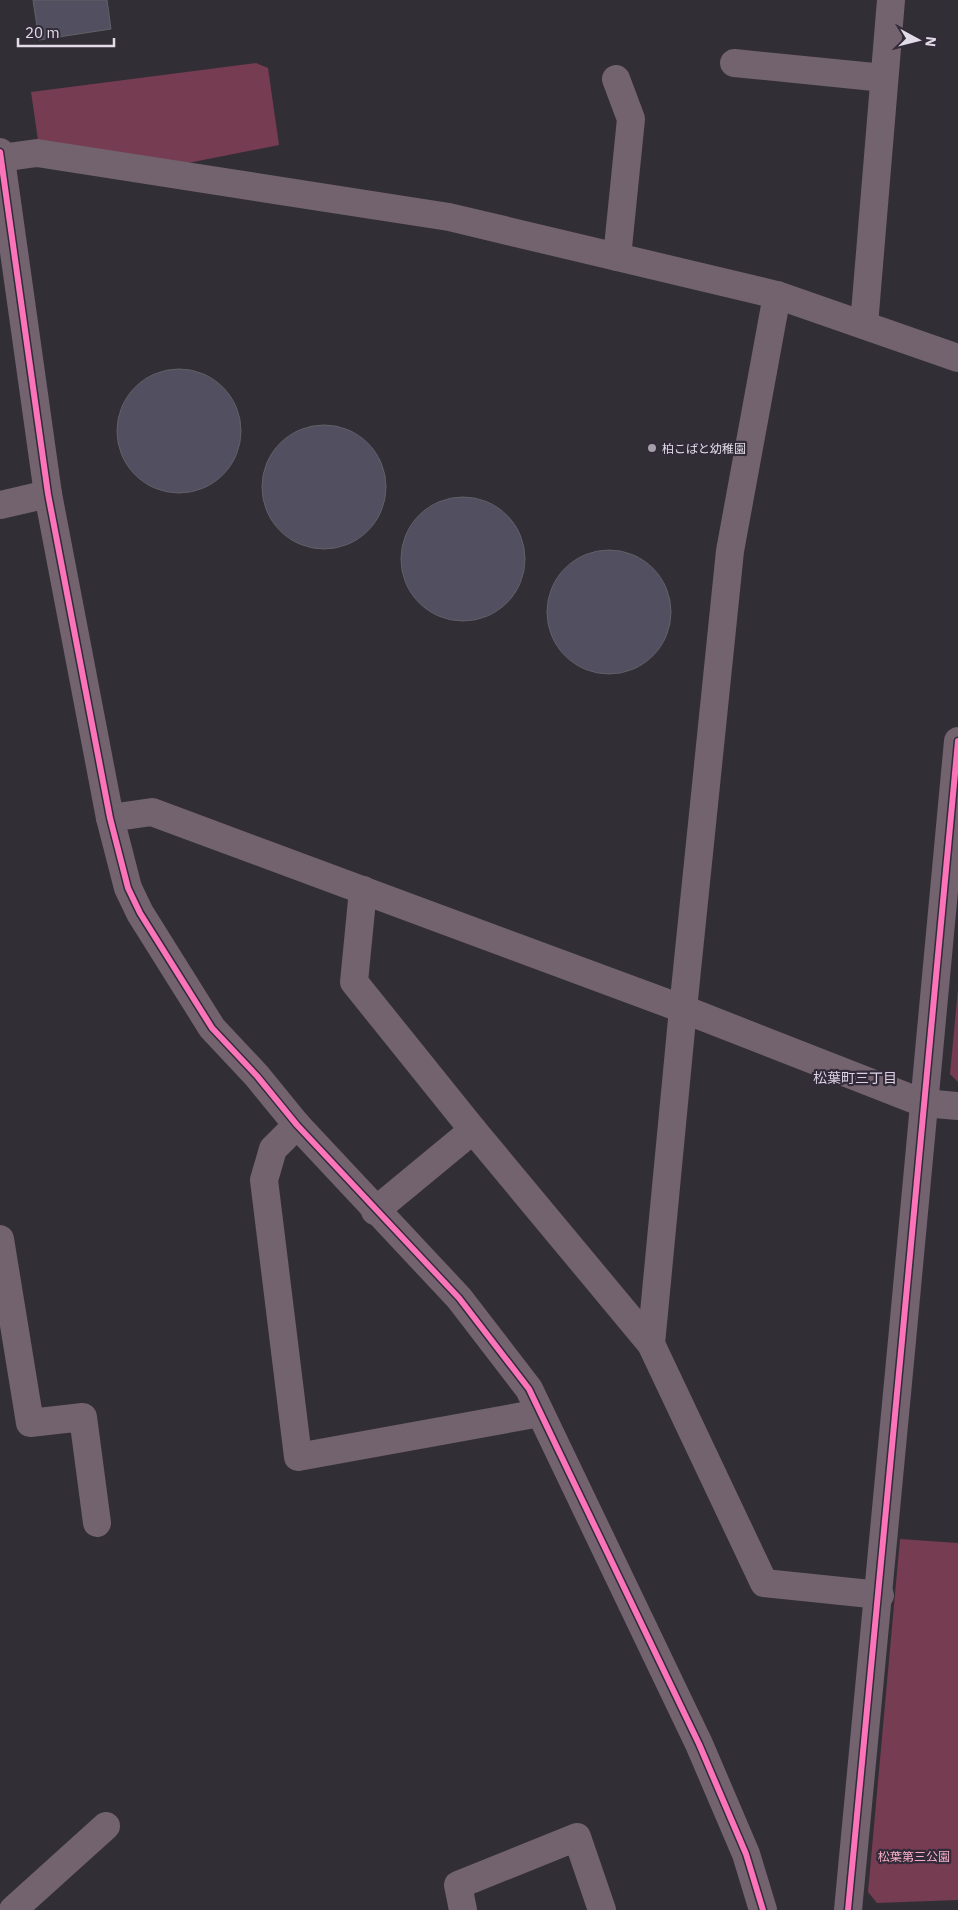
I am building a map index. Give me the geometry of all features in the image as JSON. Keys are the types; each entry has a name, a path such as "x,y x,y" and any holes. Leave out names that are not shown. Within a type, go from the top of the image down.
{"street":[{"path":"864,325 891,0"},
{"path":"734,63 884,78"},
{"path":"616,79 631,119 617,257"},
{"path":"764,1910 746,1854 699,1744 529,1389 458,1298 297,1125 257,1076 212,1028 140,914 128,888 110,818 48,494 0,155 37,153 449,217 777,295 958,358"},
{"path":"651,1344 730,551 777,295"},
{"path":"0,505 48,494"},
{"path":"848,1910 880,1595 923,1104 958,741"},
{"path":"110,818 152,812 683,1009 923,1104 958,1106"},
{"path":"363,890 354,982 473,1130 651,1344 764,1583 880,1595"},
{"path":"297,1125 273,1149 264,1180 298,1457 540,1413"},
{"path":"376,1211 473,1130"},
{"path":"0,1239 30,1423 83,1417 97,1523"},
{"path":"13,1910 106,1826"},
{"path":"462,1910 458,1885 577,1837 602,1910"}],"green space":[{"path":"256,63 268,68 279,145 183,164 39,147 31,92"},
{"path":"958,989 958,1082 950,1074"},
{"name":"松葉第三公園","path":"900,1539 958,1543 958,1900 877,1903 868,1892"}],"building":[{"path":"33,0 107,0 111,29 39,40"},
{"path":"179,369 203,374 223,387 236,407 241,431 236,455 223,475 203,488 179,493 155,488 135,475 122,455 117,431 122,407 135,387 155,374"},
{"path":"324,425 348,430 368,443 381,463 386,487 381,511 368,531 348,544 324,549 300,544 280,531 267,511 262,487 267,463 280,443 300,430"},
{"path":"463,497 487,502 507,515 520,535 525,559 520,583 507,603 487,616 463,621 439,616 419,603 406,583 401,559 406,535 419,515 439,502"},
{"path":"609,550 633,555 653,568 666,588 671,612 666,636 653,656 633,669 609,674 585,669 565,656 552,636 547,612 552,588 565,568 585,555"}],"cycle path":[{"path":"0,152 48,494 110,818 128,888 140,913 212,1028 257,1076 297,1125 459,1298 529,1389 699,1744 746,1854 763,1910"},
{"path":"848,1910 958,741"}],"place":[{"name":"柏こばと幼稚園","path":"652,448"}],"district":[{"name":"松葉町三丁目","path":"855,1078"}]}
